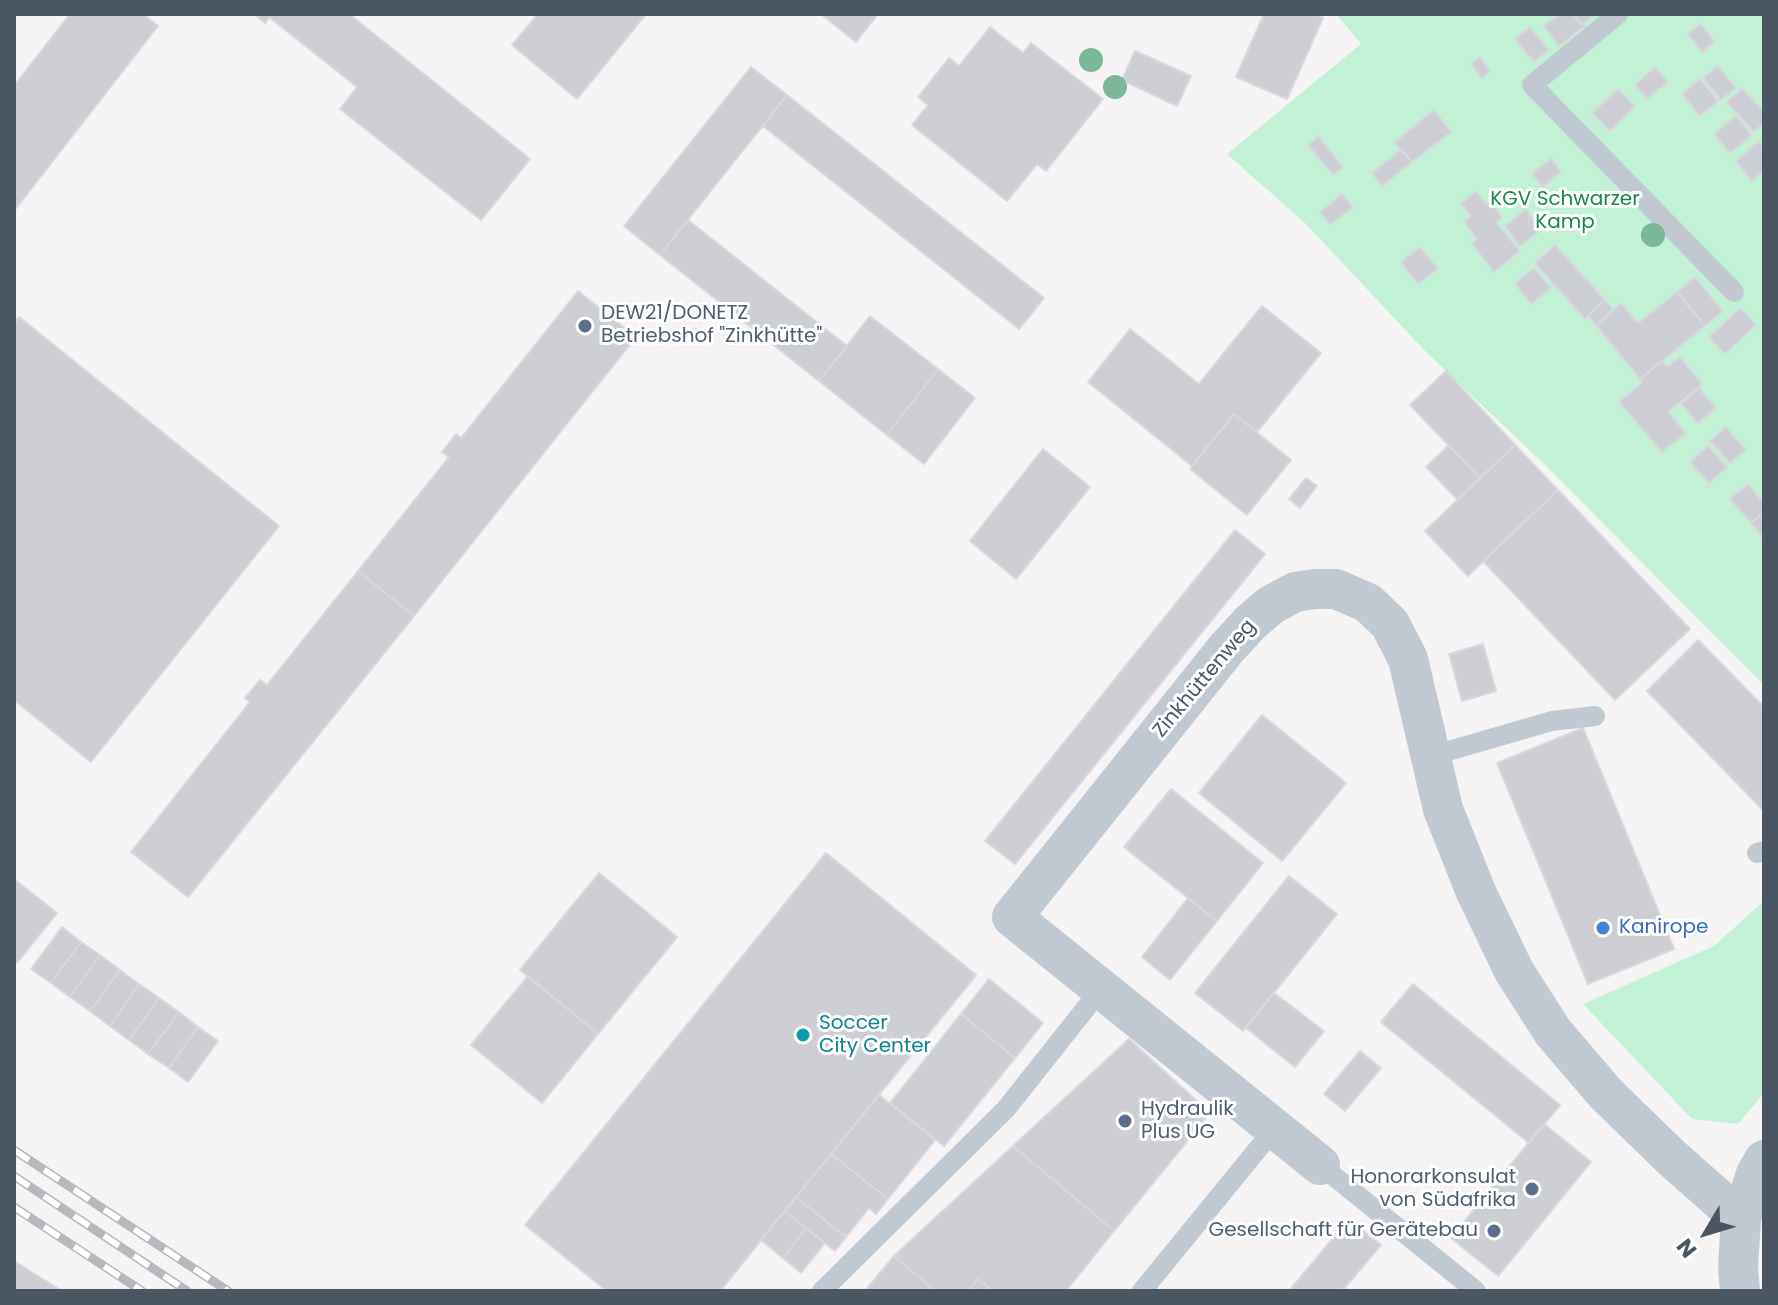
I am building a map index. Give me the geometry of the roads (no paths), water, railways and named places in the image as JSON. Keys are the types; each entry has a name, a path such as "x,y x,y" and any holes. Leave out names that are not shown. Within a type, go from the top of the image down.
{"street":[{"name":"Zinkhüttenweg","path":"1320,1165 1012,917 1251,622 1271,605 1295,592 1336,589 1368,603 1390,624 1408,659 1443,809 1476,892 1514,971 1553,1032 1606,1094 1741,1219"},
{"path":"1740,1291 1741,1219 1764,1160"}],"lane":[{"path":"1618,14 1532,85 1734,292"},
{"path":"1431,756 1552,721 1595,716"},
{"path":"822,1291 1006,1109 1101,989"},
{"path":"1142,1291 1275,1128"},
{"path":"1320,1165 1476,1291"}],"railway":[{"path":"14,1150 228,1291"},
{"path":"14,1176 187,1291"},
{"path":"14,1207 142,1291"}],"place":[{"name":"DEW21/DONETZ Betriebshof \"Zinkhütte\"","path":"585,326"},
{"name":"Kanirope","path":"1603,928"},
{"name":"Soccer City Center","path":"803,1035"},
{"name":"Hydraulik Plus UG","path":"1125,1121"},
{"name":"Honorarkonsulat von Südafrika","path":"1532,1189"},
{"name":"Gesellschaft für Gerätebau","path":"1494,1231"}],"park label":[{"name":"KGV Schwarzer Kamp","path":"1565,212"}]}
